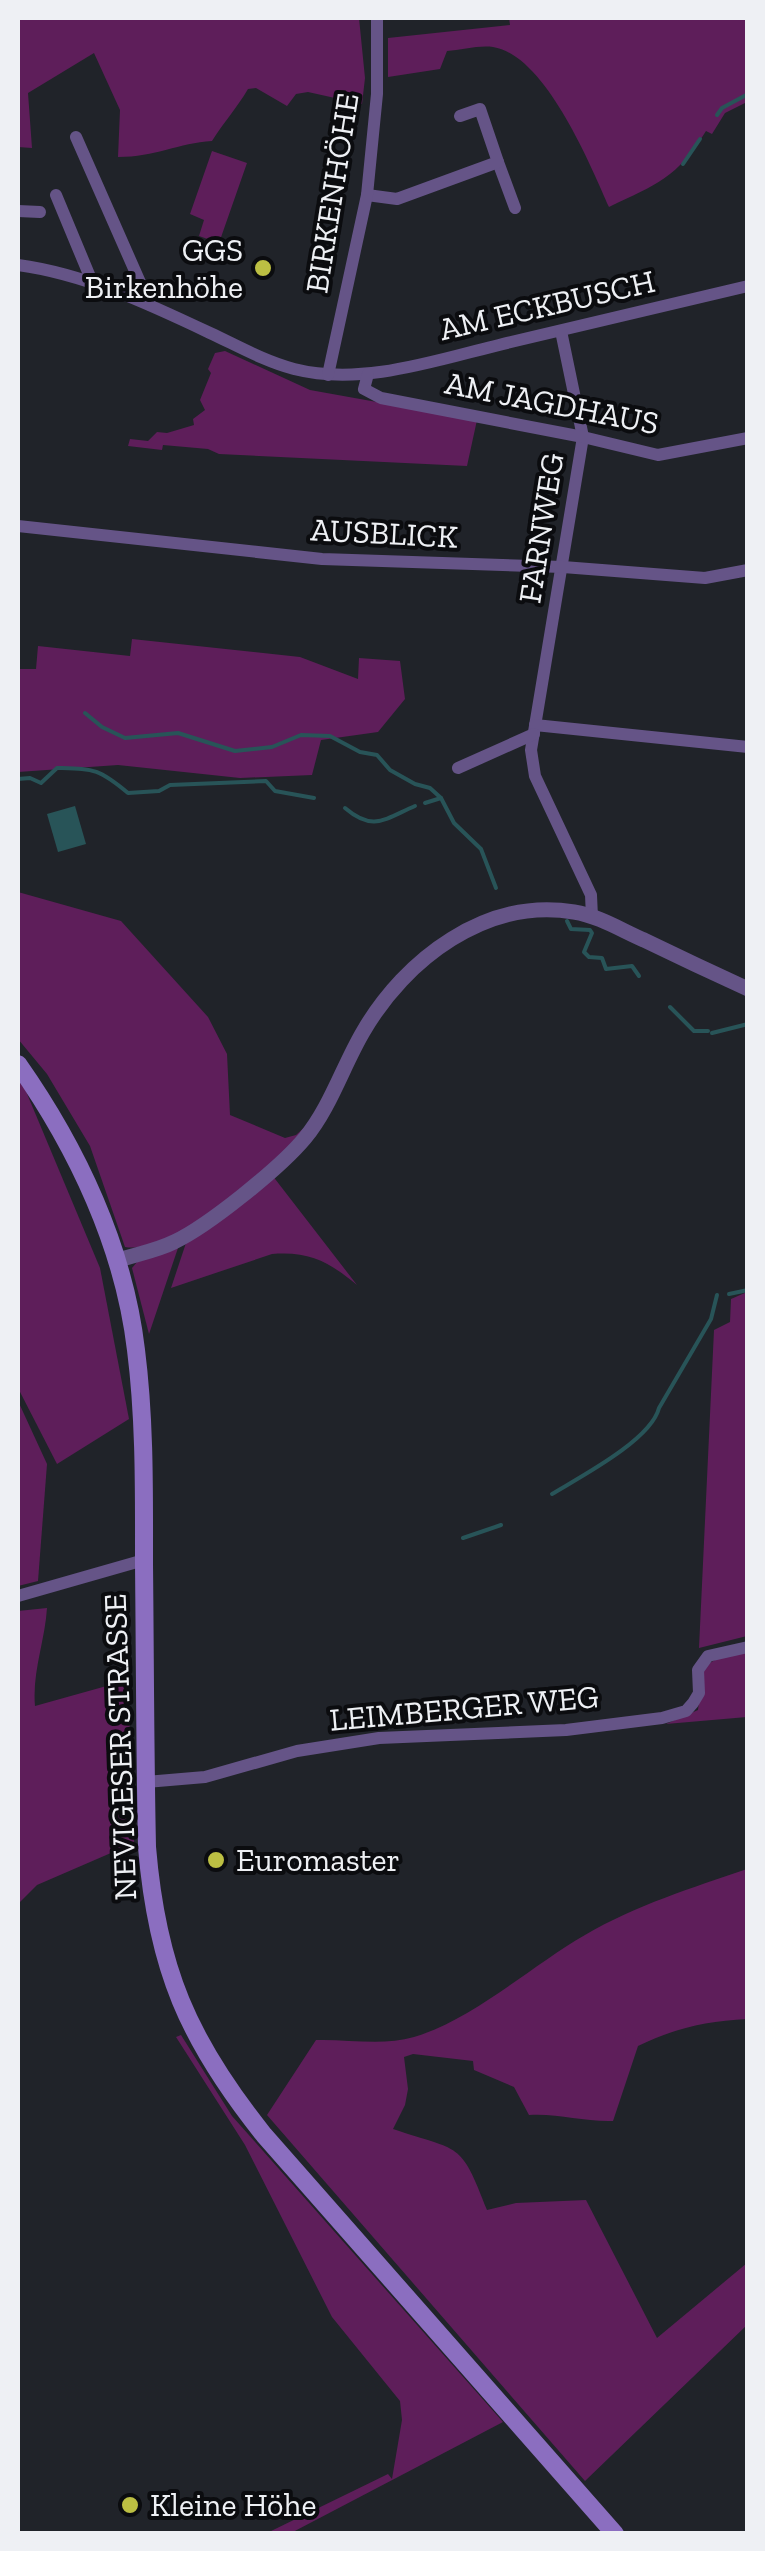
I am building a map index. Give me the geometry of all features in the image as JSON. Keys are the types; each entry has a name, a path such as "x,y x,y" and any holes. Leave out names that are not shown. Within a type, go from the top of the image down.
{"main road":[{"name":"NEVIGESER STRASSE","path":"18,1064 62,1131 80,1168 116,1261 136,1347 143,1426 146,1782 152,1900 164,1958 184,2014 213,2068 264,2135 615,2534"}],"street":[{"name":"BIRKENHÖHE","path":"328,374 367,194 377,94 377,18"},
{"path":"460,116 480,109 516,208"},
{"path":"76,136 150,305"},
{"path":"367,194 396,199 498,162"},
{"path":"56,195 93,284"},
{"path":"18,212 40,212"},
{"path":"18,265 93,284 150,305 256,356 293,369 363,374"},
{"name":"AM ECKBUSCH","path":"363,374 748,286"},
{"name":"FARNWEG","path":"560,331 583,437 531,750 535,776 591,895 592,916"},
{"name":"AM JAGDHAUS","path":"363,374 364,389 382,398 658,455 748,438"},
{"name":"AUSBLICK","path":"18,526 322,559 563,567 705,578 748,570"},
{"path":"458,768 535,730 748,747"},
{"path":"116,1261 163,1247 198,1228 299,1144 387,997 452,939 472,927 518,910 544,909 592,916 748,989"},
{"path":"18,1596 144,1560"},
{"name":"LEIMBERGER WEG","path":"146,1782 204,1777 297,1751 379,1738 566,1730 662,1718 686,1711 693,1704 698,1693 698,1670 708,1656 748,1648"}],"shaded area":[{"path":"18,18 359,18 365,78 362,104 308,92 296,94 287,106 256,88 248,89 212,141 118,157 120,110 94,53 28,93 32,148 18,147"},
{"path":"509,18 747,18 747,102 725,113 712,134 706,131 665,178 609,207 548,90 512,54 493,47 447,51 440,69 388,77 388,38 510,25"},
{"path":"212,151 247,163 219,243 199,236 204,220 190,214"},
{"path":"225,351 310,390 477,420 467,466 219,454 208,449 163,445 162,450 128,446 130,439 148,441 157,432 194,425 193,419 205,410 200,400 211,373 208,369 215,353"},
{"path":"132,639 300,657 358,679 359,658 400,661 405,699 378,732 321,740 312,775 240,778 118,765 18,772 18,669 36,669 38,646 130,656"},
{"path":"18,892 121,921 208,1017 227,1054 230,1115 285,1138 306,1126 286,1151 251,1182 214,1212 172,1237 125,1247 90,1146 47,1074 18,1039"},
{"path":"18,1080 100,1268 129,1419 57,1464 18,1388"},
{"path":"272,1175 357,1285 318,1260 297,1254 272,1254 171,1288 186,1243"},
{"path":"179,1245 149,1334 132,1268 137,1262"},
{"path":"747,1292 747,1636 699,1648 714,1330 730,1322 731,1299"},
{"path":"18,1401 47,1464 38,1581 18,1586"},
{"path":"47,1608 35,1681 35,1706 128,1680 134,1843 37,1885 18,1904 18,1611"},
{"path":"747,1648 747,1717 666,1724 698,1710 704,1673 710,1663"},
{"path":"747,1869 747,2019 691,2026 638,2046 613,2121 529,2115 514,2087 474,2070 473,2061 413,2054 404,2057 408,2089 393,2129 455,2152 470,2171 487,2210 516,2203 586,2200 657,2338 747,2263 747,2325 585,2481 267,2115 316,2040 390,2041 436,2029 604,1924"},
{"path":"181,2035 232,2116 503,2422 291,2533 267,2533 388,2474 392,2479 402,2420 400,2401 332,2317 245,2145 176,2037"}],"water":[{"path":"75,806 86,844 58,852 47,814"}],"waterway":[{"path":"717,115 748,94"},
{"path":"683,164 700,139"},
{"path":"85,713 125,738 178,733 235,751 272,747 301,735 330,736 360,752 377,755 390,770 430,788 441,798"},
{"path":"18,779 30,778 41,783 57,768 95,771 128,793 159,791 170,785 266,781 275,791 314,798"},
{"path":"425,803 441,798 454,823 481,849 496,888"},
{"path":"345,808 364,820 379,821 415,806"},
{"path":"567,921 571,929 592,933 584,952 589,957 602,958 606,969 632,966 639,976"},
{"path":"670,1007 694,1031 708,1031"},
{"path":"712,1033 748,1024"},
{"path":"729,1294 748,1290"},
{"path":"552,1494 613,1457 643,1433 711,1319 717,1295"},
{"path":"463,1538 501,1525"}],"place":[{"name":"GGS Birkenhöhe","path":"263,268"},
{"name":"Euromaster","path":"216,1860"},
{"name":"Kleine Höhe","path":"130,2505"}]}
